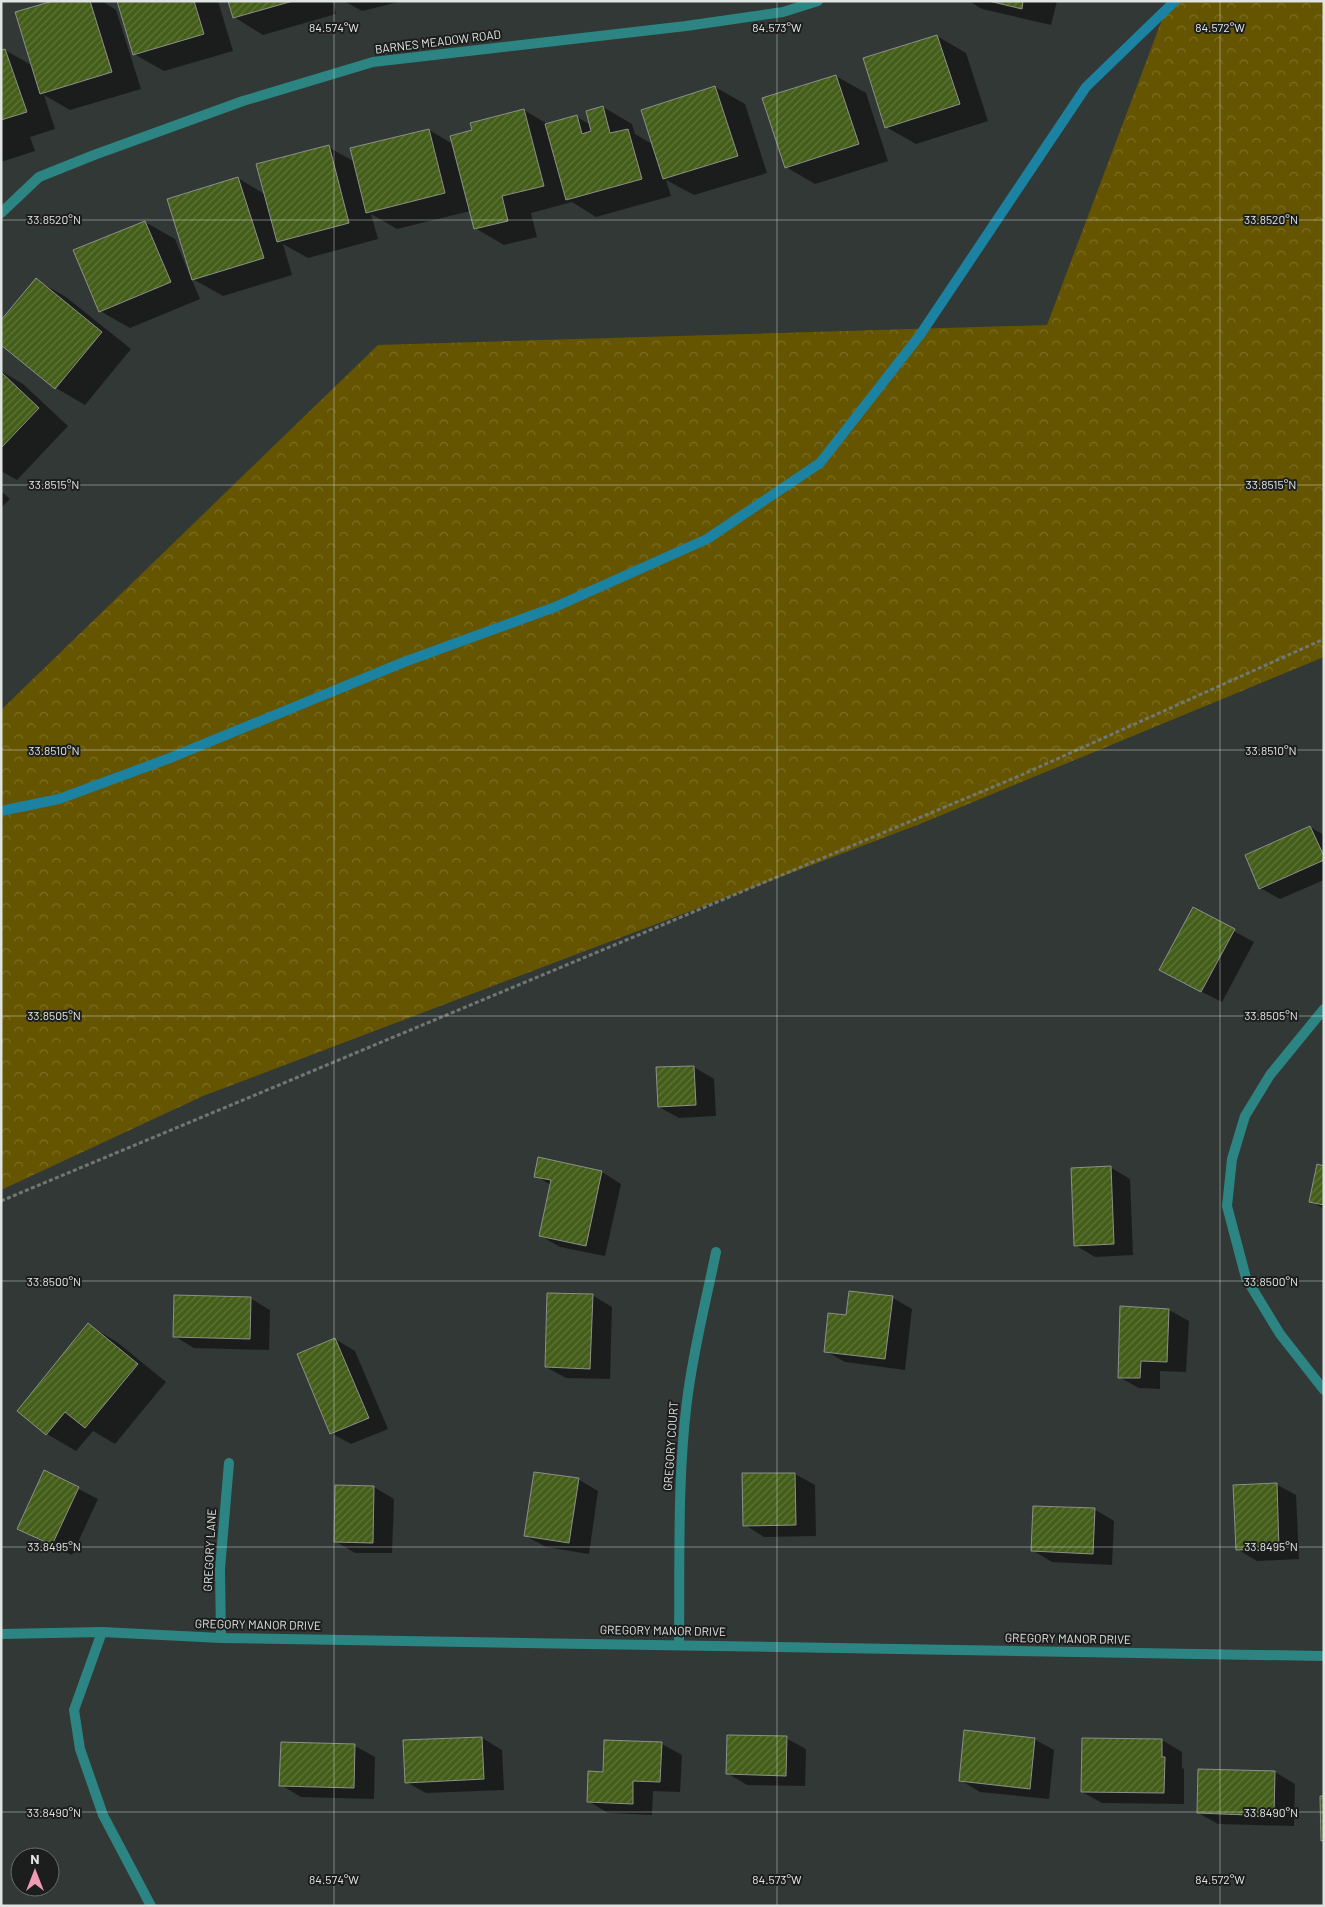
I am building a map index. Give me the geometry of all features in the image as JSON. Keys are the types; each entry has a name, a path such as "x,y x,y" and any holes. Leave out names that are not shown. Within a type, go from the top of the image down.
{"street":[{"name":"BARNES MEADOW ROAD","path":"1,213 39,177 243,101 373,62 686,26 783,12 818,1"},
{"path":"1324,1009 1270,1075 1245,1116 1232,1159 1227,1206 1246,1278 1280,1334 1324,1390"},
{"name":"GREGORY COURT","path":"679,1644 680,1480 687,1403 692,1363 716,1252"},
{"name":"GREGORY LANE","path":"222,1638 220,1569 229,1463"},
{"path":"102,1632 74,1710 80,1749 103,1815 151,1902 151,1906"},
{"name":"GREGORY MANOR DRIVE","path":"1,1634 102,1632 222,1638 1324,1656"}],"path":[{"path":"1,1201 1019,776 1324,639"}],"green space":[{"path":"1169,1 1324,1 1324,657 920,824 203,1096 1,1190 1,710 378,345 1047,325"}],"building":[{"path":"53,1 90,1 112,72 40,94 15,12"},
{"path":"117,1 194,1 204,34 133,55"},
{"path":"228,1 293,1 233,18"},
{"path":"989,1 1023,1 1022,9"},
{"path":"937,35 960,104 885,128 863,58"},
{"path":"5,49 27,112 1,120 1,50"},
{"path":"836,75 859,144 785,168 762,98"},
{"path":"715,86 738,156 663,179 641,110"},
{"path":"603,106 610,133 628,129 642,179 566,200 545,124 577,115 582,134 591,131 586,111"},
{"path":"524,109 544,186 502,196 508,221 474,229 450,136 472,130 470,123"},
{"path":"429,129 445,193 366,213 350,148"},
{"path":"329,145 349,223 277,242 256,164"},
{"path":"238,177 264,258 192,280 167,199"},
{"path":"145,221 171,282 99,312 73,250"},
{"path":"36,278 102,332 55,389 1,345 1,320"},
{"path":"1,372 39,408 1,448"},
{"path":"1310,826 1324,856 1324,860 1259,889 1245,855"},
{"path":"1193,907 1235,929 1201,992 1159,970"},
{"path":"694,1066 696,1105 658,1107 656,1067"},
{"path":"538,1157 602,1171 586,1246 539,1236 551,1180 534,1177"},
{"path":"1317,1164 1324,1166 1324,1205 1309,1202"},
{"path":"1111,1166 1114,1244 1074,1246 1071,1168"},
{"path":"849,1291 893,1296 885,1359 824,1352 828,1313 846,1315"},
{"path":"547,1293 593,1294 590,1369 545,1367"},
{"path":"174,1295 251,1297 250,1339 173,1337"},
{"path":"1120,1306 1169,1309 1167,1362 1141,1361 1140,1378 1118,1378"},
{"path":"88,1323 138,1364 85,1428 65,1412 46,1435 17,1411"},
{"path":"335,1338 369,1418 330,1434 297,1354"},
{"path":"44,1470 79,1487 52,1545 17,1529"},
{"path":"534,1472 579,1478 569,1543 524,1536"},
{"path":"742,1473 795,1473 796,1525 743,1526"},
{"path":"1277,1483 1279,1549 1236,1550 1233,1485"},
{"path":"335,1485 374,1486 373,1543 334,1542"},
{"path":"1033,1506 1095,1508 1093,1554 1031,1551"},
{"path":"964,1730 1035,1738 1030,1789 959,1781"},
{"path":"727,1735 787,1736 786,1776 726,1774"},
{"path":"482,1737 484,1779 405,1783 403,1740"},
{"path":"1082,1738 1162,1739 1162,1757 1165,1757 1164,1793 1081,1792"},
{"path":"604,1740 662,1742 660,1782 633,1781 633,1804 587,1802 588,1771 603,1772"},
{"path":"281,1742 355,1744 354,1788 279,1786"},
{"path":"1198,1769 1275,1771 1274,1816 1197,1813"},
{"path":"1320,1796 1324,1796 1324,1840 1321,1841"}],"waterway":[{"path":"1,811 59,799 170,758 404,662 555,607 707,539 820,463 920,335 1086,87 1175,1"}]}
